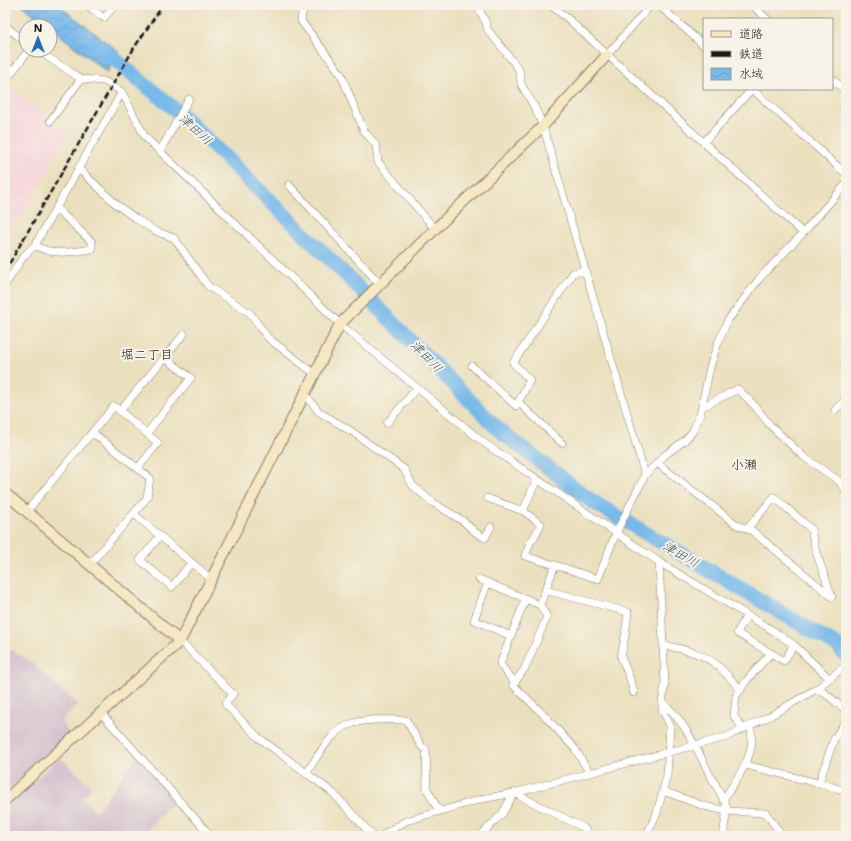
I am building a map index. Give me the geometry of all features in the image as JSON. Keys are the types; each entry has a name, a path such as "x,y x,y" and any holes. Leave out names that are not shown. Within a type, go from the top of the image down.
{"street":[{"path":"87,5 104,18 116,5"},
{"path":"306,5 302,13 302,21 340,74 364,131 376,145 378,162 435,230"},
{"path":"477,5 487,25 487,29 520,72 521,84 535,108 543,126 645,475"},
{"path":"550,5 566,17 803,233"},
{"path":"5,800 180,641 340,324 543,126 651,5"},
{"path":"659,5 703,45"},
{"path":"752,5 766,18"},
{"path":"5,26 18,36"},
{"path":"5,81 23,58"},
{"path":"49,58 81,79 104,81 122,92 145,137 340,324 484,443 659,562 794,645 829,678"},
{"path":"50,121 81,79"},
{"path":"833,80 846,92"},
{"path":"704,142 751,90"},
{"path":"753,90 846,174"},
{"path":"5,285 23,257 35,245 122,92"},
{"path":"160,151 189,99"},
{"path":"78,168 134,218 154,231 174,238 208,286 250,313 268,338 315,374"},
{"path":"487,498 523,511 541,524 531,540 525,556 598,579 616,533 645,475 685,440 693,431 702,407 710,367 728,320 759,279 803,233 846,184"},
{"path":"289,185 380,284"},
{"path":"35,245 40,249 50,251 73,252 92,249 92,242 56,208"},
{"path":"515,407 530,380 514,363 573,273 584,270"},
{"path":"120,411 184,334"},
{"path":"147,433 191,378 164,357"},
{"path":"472,366 515,407 562,443"},
{"path":"387,423 417,388"},
{"path":"702,407 738,389 753,404 770,425 804,457 844,486"},
{"path":"305,394 319,412 351,431 404,469 413,486 432,502 463,521 475,532 485,538 491,527"},
{"path":"835,410 846,399"},
{"path":"27,511 114,406 158,443 138,468"},
{"path":"90,564 147,498 150,478 92,432"},
{"path":"657,463 737,525 747,529 751,530 832,597 816,552 811,529 774,497 747,529"},
{"path":"523,511 537,478"},
{"path":"5,493 180,641 233,694 225,704 258,737 333,793 373,836"},
{"path":"134,514 211,579"},
{"path":"160,536 140,560 172,587 191,562"},
{"path":"646,836 657,813 667,775 670,725 662,710 664,684 659,562"},
{"path":"540,605 555,566"},
{"path":"480,579 540,605 547,617 525,668 513,686 544,714 574,750 589,772"},
{"path":"488,582 474,620 511,636"},
{"path":"546,590 628,612 621,657 634,693"},
{"path":"515,683 500,664 526,598"},
{"path":"747,615 737,633 784,661 794,645"},
{"path":"663,644 699,654 719,667 741,690"},
{"path":"724,800 746,765 751,748 752,734 734,716 736,696 746,681 771,653"},
{"path":"382,836 406,821 482,799 514,793 726,737 770,716 818,688 846,664"},
{"path":"818,688 846,710"},
{"path":"662,703 679,721 695,745 724,800 727,807 724,836"},
{"path":"101,713 211,836"},
{"path":"306,774 323,748 338,732 352,723 362,721 406,720 422,746 426,749 426,789 439,812"},
{"path":"819,783 834,739 846,721"},
{"path":"746,765 819,783 846,792"},
{"path":"663,791 704,806 726,811 766,813 780,832 781,836"},
{"path":"480,836 502,814 514,793"},
{"path":"514,793 584,828 589,836"}],"shaded area":[{"path":"8,85 68,135 5,243 5,90"},
{"path":"5,646 30,661 78,705 61,721 69,734 5,794"},
{"path":"137,756 175,800 141,836 5,836 5,808 60,757 92,787 81,799 96,812"}],"water":[{"path":"22,5 58,5 119,52 107,72 58,33 58,18 38,18"}],"waterway":[{"path":"685,24 703,40"},
{"name":"津田川","path":"100,47 184,117 349,278 499,430 593,502 838,646 846,656"}],"railway":[{"path":"5,271 134,48 163,5"}],"district":[{"name":"堀二丁目","path":"147,354"},
{"name":"小瀬","path":"744,464"}]}
